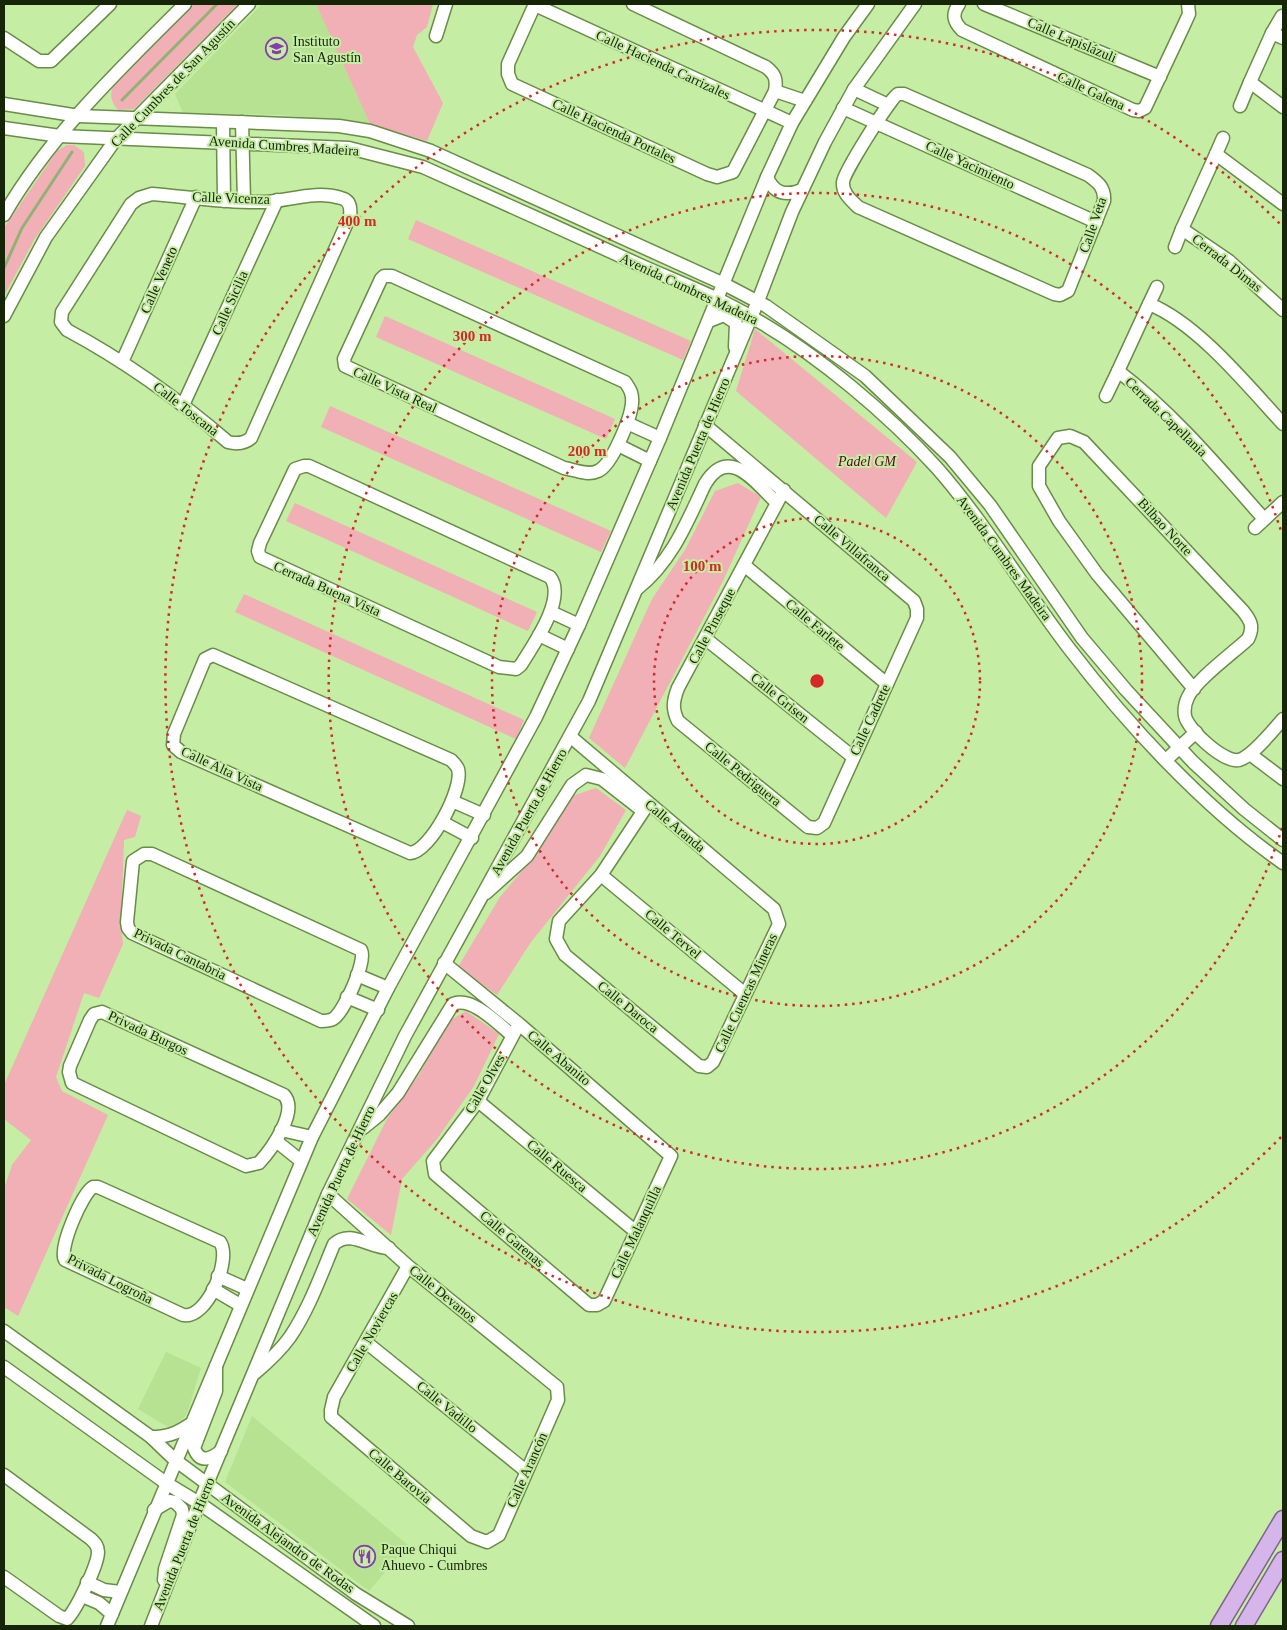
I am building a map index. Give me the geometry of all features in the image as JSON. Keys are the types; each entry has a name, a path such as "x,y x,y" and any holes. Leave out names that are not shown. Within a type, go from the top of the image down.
{"main road":[{"path":"1219,1626 1283,1519"},
{"path":"1244,1626 1283,1560"}],"street":[{"path":"4,38 39,61 51,61 110,4"},
{"path":"4,214 60,136 123,66 185,4"},
{"name":"Calle Cumbres de San Agustín","path":"4,316 46,237 116,138 249,4"},
{"path":"436,36 446,4"},
{"path":"632,4 766,66 775,76 775,91 763,111"},
{"path":"109,1620 301,1160 388,988 472,838 536,717 579,625 660,438 767,177 792,123 868,4"},
{"name":"Avenida Puerta de Hierro","path":"151,1626 199,1503 328,1194 405,1036 589,701 752,316 802,190 854,88 915,4"},
{"name":"Calle Lapislázuli","path":"984,4 1160,77"},
{"name":"Calle Galena","path":"953,6 956,24 962,30 1132,110 1139,111 1145,108 1187,20 1188,4"},
{"name":"Calle Hacienda Portales","path":"535,5 508,64 508,74 512,84 717,177 727,176 739,164 763,111"},
{"name":"Calle Hacienda Carrizales","path":"535,5 792,123"},
{"path":"1240,106 1250,82 1277,36 1282,16"},
{"path":"1250,82 1283,107"},
{"path":"854,88 888,105"},
{"path":"775,91 805,101"},
{"name":"Calle Veta","path":"904,94 1088,175 1104,191 1104,201 1068,290 1060,295 1054,294 858,207 844,192 843,183 846,170 888,105 893,96 904,94"},
{"name":"Avenida Cumbres Madeira","path":"4,104 79,116 339,126 370,132 431,150 758,301 865,376 950,457 990,505 1082,638 1126,690 1193,762 1244,809 1283,840"},
{"name":"Calle Yacimiento","path":"843,108 878,122 1096,222"},
{"path":"223,122 224,201"},
{"path":"242,122 244,201"},
{"name":"Avenida Cumbres Madeira","path":"4,128 60,136 223,141 349,148 423,167 752,316 811,357 855,391 891,422 936,467 976,515 1068,648 1166,760 1231,821 1283,863"},
{"name":"Cerrada Dimas","path":"1223,138 1182,229 1229,261 1283,310"},
{"path":"1216,154 1283,204"},
{"path":"767,177 770,185 782,193 792,194 802,190"},
{"name":"Calle Vicenza","path":"131,204 139,198 152,194 224,201 277,200 301,196 342,198 349,204 350,216"},
{"name":"Calle Veneto","path":"122,362 196,197"},
{"path":"758,200 766,198 779,199 785,202 792,212"},
{"name":"Calle Sicilia","path":"183,405 277,200"},
{"name":"Calle Toscana","path":"131,204 61,317 61,322 67,330 122,362 183,405 228,442 240,443 251,438 350,216"},
{"path":"1175,248 1182,229"},
{"name":"Calle Vista Real","path":"392,276 625,382 632,391 632,403 627,423 618,445 605,466 598,471 586,473 564,468 348,369 344,359 381,279 392,276"},
{"name":"Cerrada Capellania","path":"1156,288 1118,371 1154,402 1260,524 1283,502"},
{"path":"1149,304 1165,310 1188,328 1229,366 1283,424"},
{"path":"709,321 724,315 736,323 737,334 732,362"},
{"path":"1106,396 1118,371"},
{"path":"627,423 660,438"},
{"name":"Calle Villafranca","path":"705,425 914,601 917,609"},
{"name":"Bilbao Norte","path":"1065,436 1076,437 1084,442 1244,611 1251,622 1251,633 1248,638 1194,689 1097,574 1059,521 1039,486 1039,466 1054,443 1065,436"},
{"path":"618,445 650,461"},
{"path":"637,589 655,574 665,562 705,484 720,467 727,465 739,468 776,502"},
{"name":"Cerrada Buena Vista","path":"309,466 550,577 555,584 556,591 551,612 540,635 521,665 516,669 499,667 266,561 258,551 260,543 295,469 309,466"},
{"name":"Calle Pinseque","path":"674,712 673,700 678,688 706,639 776,502 784,490"},
{"name":"Calle Farlete","path":"744,565 887,684"},
{"name":"Calle Cadrete","path":"817,828 824,823 917,618 917,609"},
{"path":"551,612 579,625"},
{"path":"540,635 568,649"},
{"name":"Calle Grisen","path":"706,639 853,757"},
{"name":"Calle Alta Vista","path":"218,655 451,760 458,767 459,776 452,801 442,822 419,850 410,853 181,752 174,746 174,734 205,659 208,656 218,655"},
{"path":"1194,689 1185,704 1185,715 1196,732 1209,746 1230,760 1239,760 1250,754 1283,719"},
{"name":"Calle Pedriguera","path":"674,712 678,721 800,821 808,827 817,828"},
{"path":"1166,760 1196,732"},
{"name":"Calle Aranda","path":"570,737 645,807 774,910 778,916"},
{"path":"1180,774 1209,746"},
{"path":"1250,754 1283,779"},
{"name":"Calle Aranda","path":"481,897 504,880 527,856 572,785 586,775 602,779 645,807"},
{"path":"452,801 484,815"},
{"path":"601,875 645,807"},
{"path":"442,822 472,838"},
{"name":"Privada Cantabria","path":"144,854 152,854 357,947 363,955 363,960 357,975 347,998 334,1019 321,1021 132,932 128,928 127,922 133,861 144,854"},
{"name":"Calle Daroca","path":"601,875 559,921 556,939 564,955 699,1066 707,1067"},
{"name":"Calle Tervel","path":"601,875 745,994"},
{"name":"Calle Cuencas Mineras","path":"707,1067 713,1062 779,924 778,916"},
{"name":"Calle Abanito","path":"444,963 519,1024 671,1156"},
{"path":"357,975 388,988"},
{"path":"347,998 378,1010"},
{"name":"Calle Abanito","path":"361,1129 379,1115 398,1093 453,1004 463,1002 473,1006 512,1036"},
{"name":"Privada Burgos","path":"102,1012 284,1095 289,1103 289,1111 278,1135 259,1163 246,1166 76,1086 70,1079 69,1072 90,1020 94,1014 102,1012"},
{"name":"Calle Olves","path":"433,1167 433,1161 478,1100 519,1024"},
{"name":"Calle Ruesca","path":"478,1100 635,1231"},
{"path":"278,1135 312,1137"},
{"path":"278,1135 301,1160"},
{"name":"Calle Malanquilla","path":"596,1305 604,1301 671,1156"},
{"name":"Calle Garenas","path":"433,1167 435,1174 589,1305 596,1305"},
{"name":"Privada Logroña","path":"93,1187 98,1187 220,1242 224,1250 224,1260 218,1276 202,1309 188,1316 65,1260 62,1255 63,1245 85,1194 93,1187"},
{"name":"Calle Devanos","path":"328,1194 408,1266 557,1387 559,1393"},
{"path":"251,1377 278,1352 302,1317 334,1244 339,1240 349,1237 374,1246 389,1248"},
{"name":"Calle Noviercas","path":"334,1396 367,1343 408,1266"},
{"path":"218,1276 247,1289"},
{"path":"213,1289 240,1304"},
{"name":"Avenida Alejandro de Rodas","path":"4,1331 151,1437 175,1460 356,1594 408,1626"},
{"name":"Calle Vadillo","path":"367,1343 526,1471"},
{"path":"216,1363 216,1391 194,1448 196,1454 203,1459 211,1459 221,1451"},
{"name":"Avenida Alejandro de Rodas","path":"4,1367 166,1483 199,1503 374,1626"},
{"name":"Calle Arancón","path":"487,1542 499,1535 558,1400 559,1393"},
{"name":"Calle Barovia","path":"334,1396 330,1410 331,1417 335,1421 471,1536 487,1542"},
{"path":"151,1437 171,1435 189,1425"},
{"path":"4,1475 94,1542 98,1555 82,1596 68,1618 65,1619 4,1577"},
{"path":"154,1510 169,1501 176,1502 182,1509 182,1515 165,1569 164,1596"},
{"path":"87,1582 104,1590 120,1592"},
{"path":"82,1596 99,1603 109,1620"}],"shaded area":[{"name":"Instituto San Agustín","path":"262,4 316,4 370,124 283,115 183,113 175,94"},
{"path":"166,1352 201,1368 187,1414 179,1423 168,1427 138,1409"},
{"path":"252,1416 408,1545 369,1591 225,1482"}],"green space":[{"path":"194,4 238,4 134,109 118,110 112,99 113,87"},
{"path":"316,4 433,4 427,27 417,35 413,47 443,103 427,141 370,124"},
{"path":"67,145 74,145 84,152 85,166 34,240 4,296 4,228 57,151"},
{"path":"416,220 691,341 683,360 408,239"},
{"path":"385,316 615,419 606,439 376,337"},
{"name":"Padel GM","path":"755,329 917,462 886,518 736,391"},
{"path":"330,406 611,531 601,552 321,427"},
{"path":"738,483 761,497 722,583 625,768 589,738 652,599 685,550 715,491"},
{"path":"295,503 537,612 528,631 286,521"},
{"path":"244,594 524,720 516,739 235,612"},
{"path":"596,788 626,810 600,856 531,942 497,995 458,967 500,897 538,852 572,796"},
{"path":"127,810 141,816 135,837 124,840 121,924 123,944 99,998 84,993 56,1077 62,1091 108,1115 18,1316 4,1307 4,1189 12,1165 31,1140 4,1119 4,1085"},
{"path":"466,1011 499,1034 474,1086 437,1139 402,1179 391,1235 347,1199 387,1119 419,1075 447,1022"}],"waterway":[{"path":"122,100 217,4"},
{"path":"4,268 22,228 72,152"}],"place":[{"name":"Instituto San Agustín","path":"277,49"},
{"name":"Paque Chiqui Ahuevo - Cumbres","path":"365,1557"}]}
